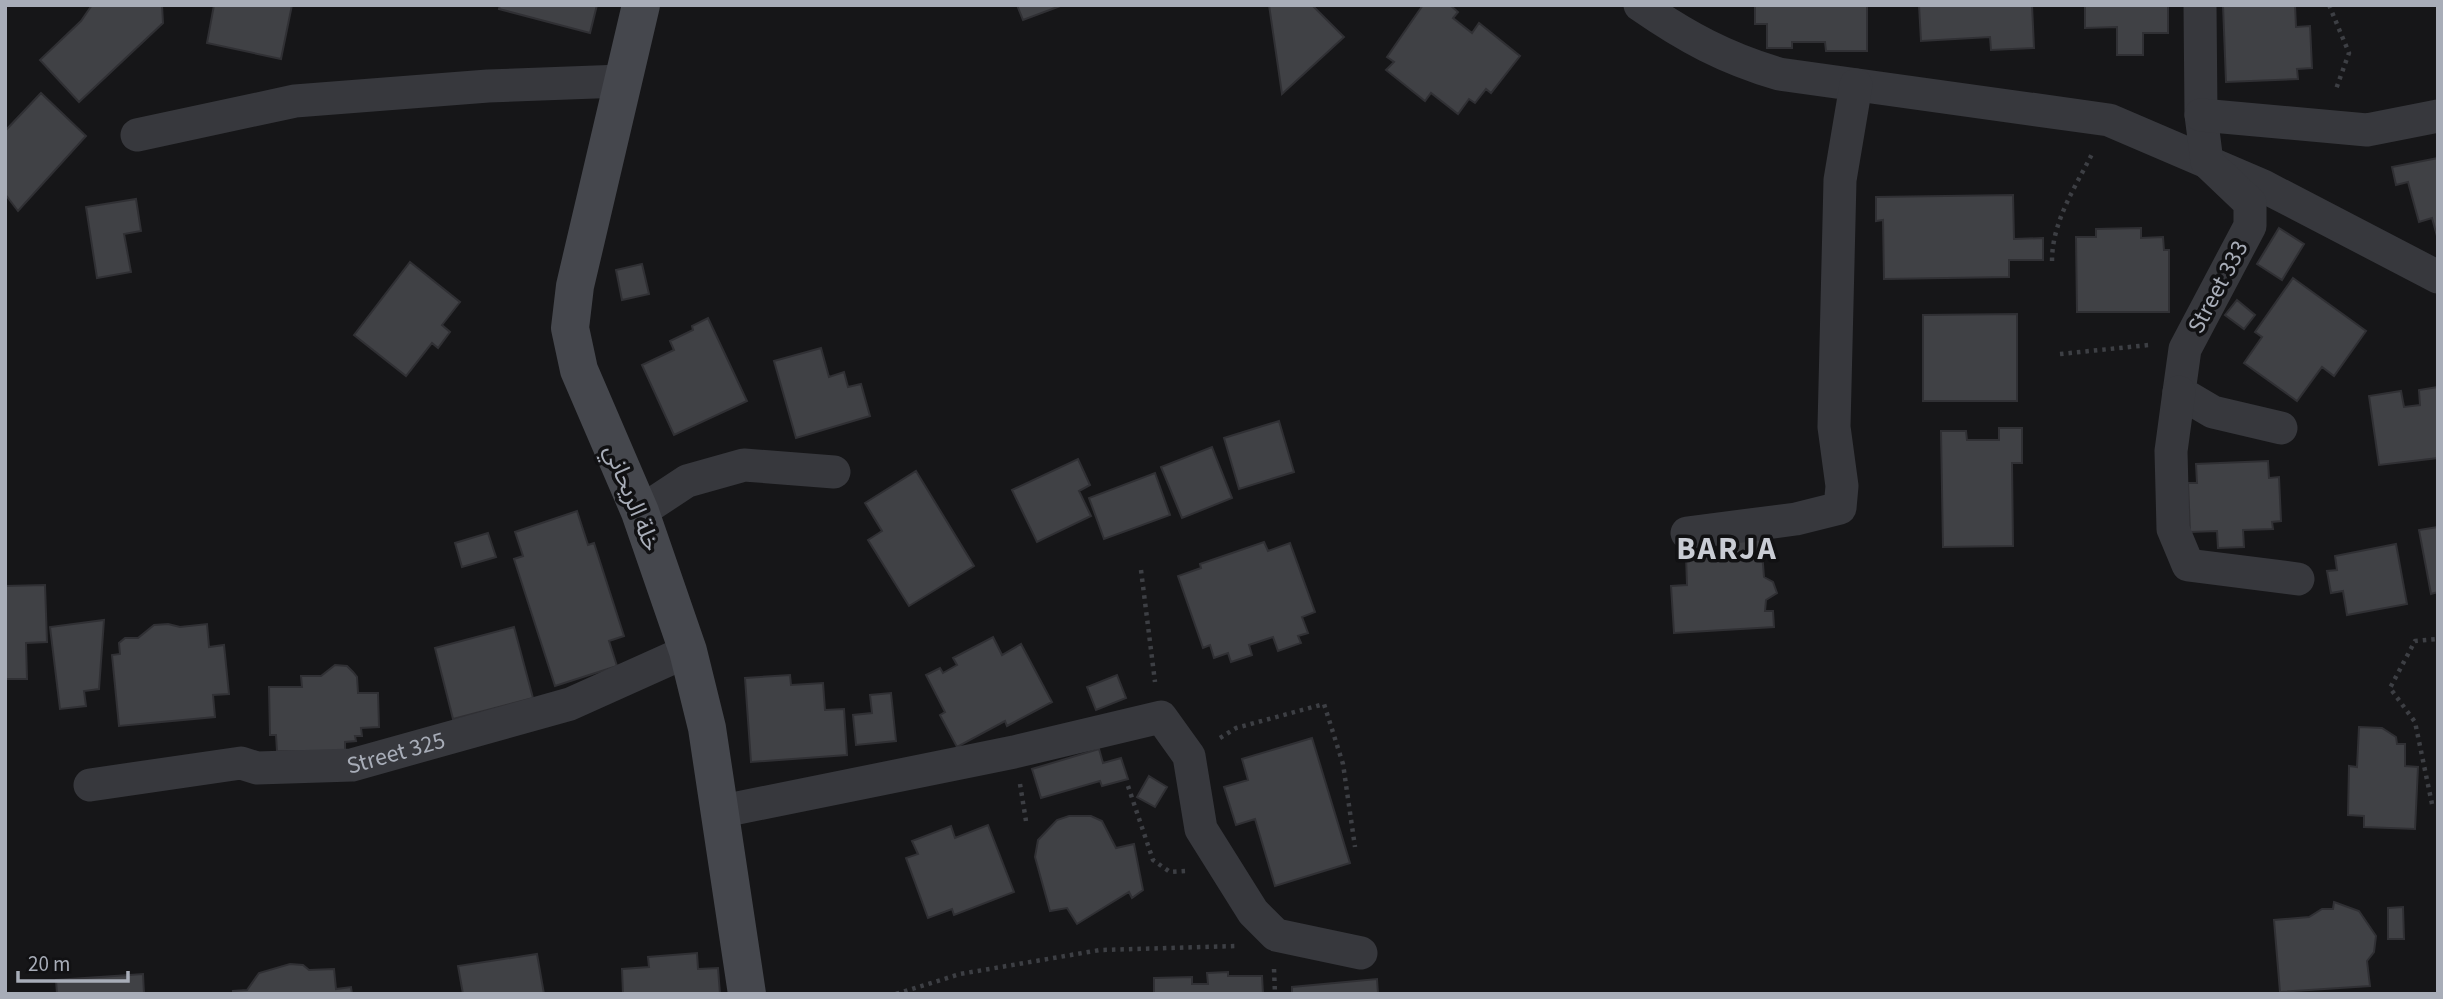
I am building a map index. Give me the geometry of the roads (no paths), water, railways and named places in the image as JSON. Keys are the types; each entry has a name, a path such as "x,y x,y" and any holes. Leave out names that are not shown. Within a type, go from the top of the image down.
{"main road":[{"name":"خلة الريحاني","path":"641,5 575,286 570,328 579,370 640,512 688,651 707,728 747,994"}],"street":[{"path":"1640,5 1685,36 1735,61 1779,74 2003,102 2109,120 2263,186 2438,277"},
{"path":"2200,5 2201,115 2207,162"},
{"path":"137,135 295,101 488,86 622,81"},
{"path":"1687,533 1796,519 1840,508 1842,486 1834,427 1840,180 1856,85"},
{"path":"2201,115 2367,130 2438,116"},
{"name":"Street 333","path":"2207,162 2250,203 2250,226 2185,349 2171,451 2173,528 2188,565 2298,579"},
{"path":"2179,392 2213,412 2281,428"},
{"path":"640,512 687,481 744,465 834,472"},
{"name":"Street 325","path":"90,785 241,762 257,768 352,765 570,704 688,651"},
{"path":"718,811 1014,752 1161,717 1189,757 1201,829 1253,912 1276,935 1361,953"}],"district":[{"name":"BARJA","path":"1727,549"}]}
